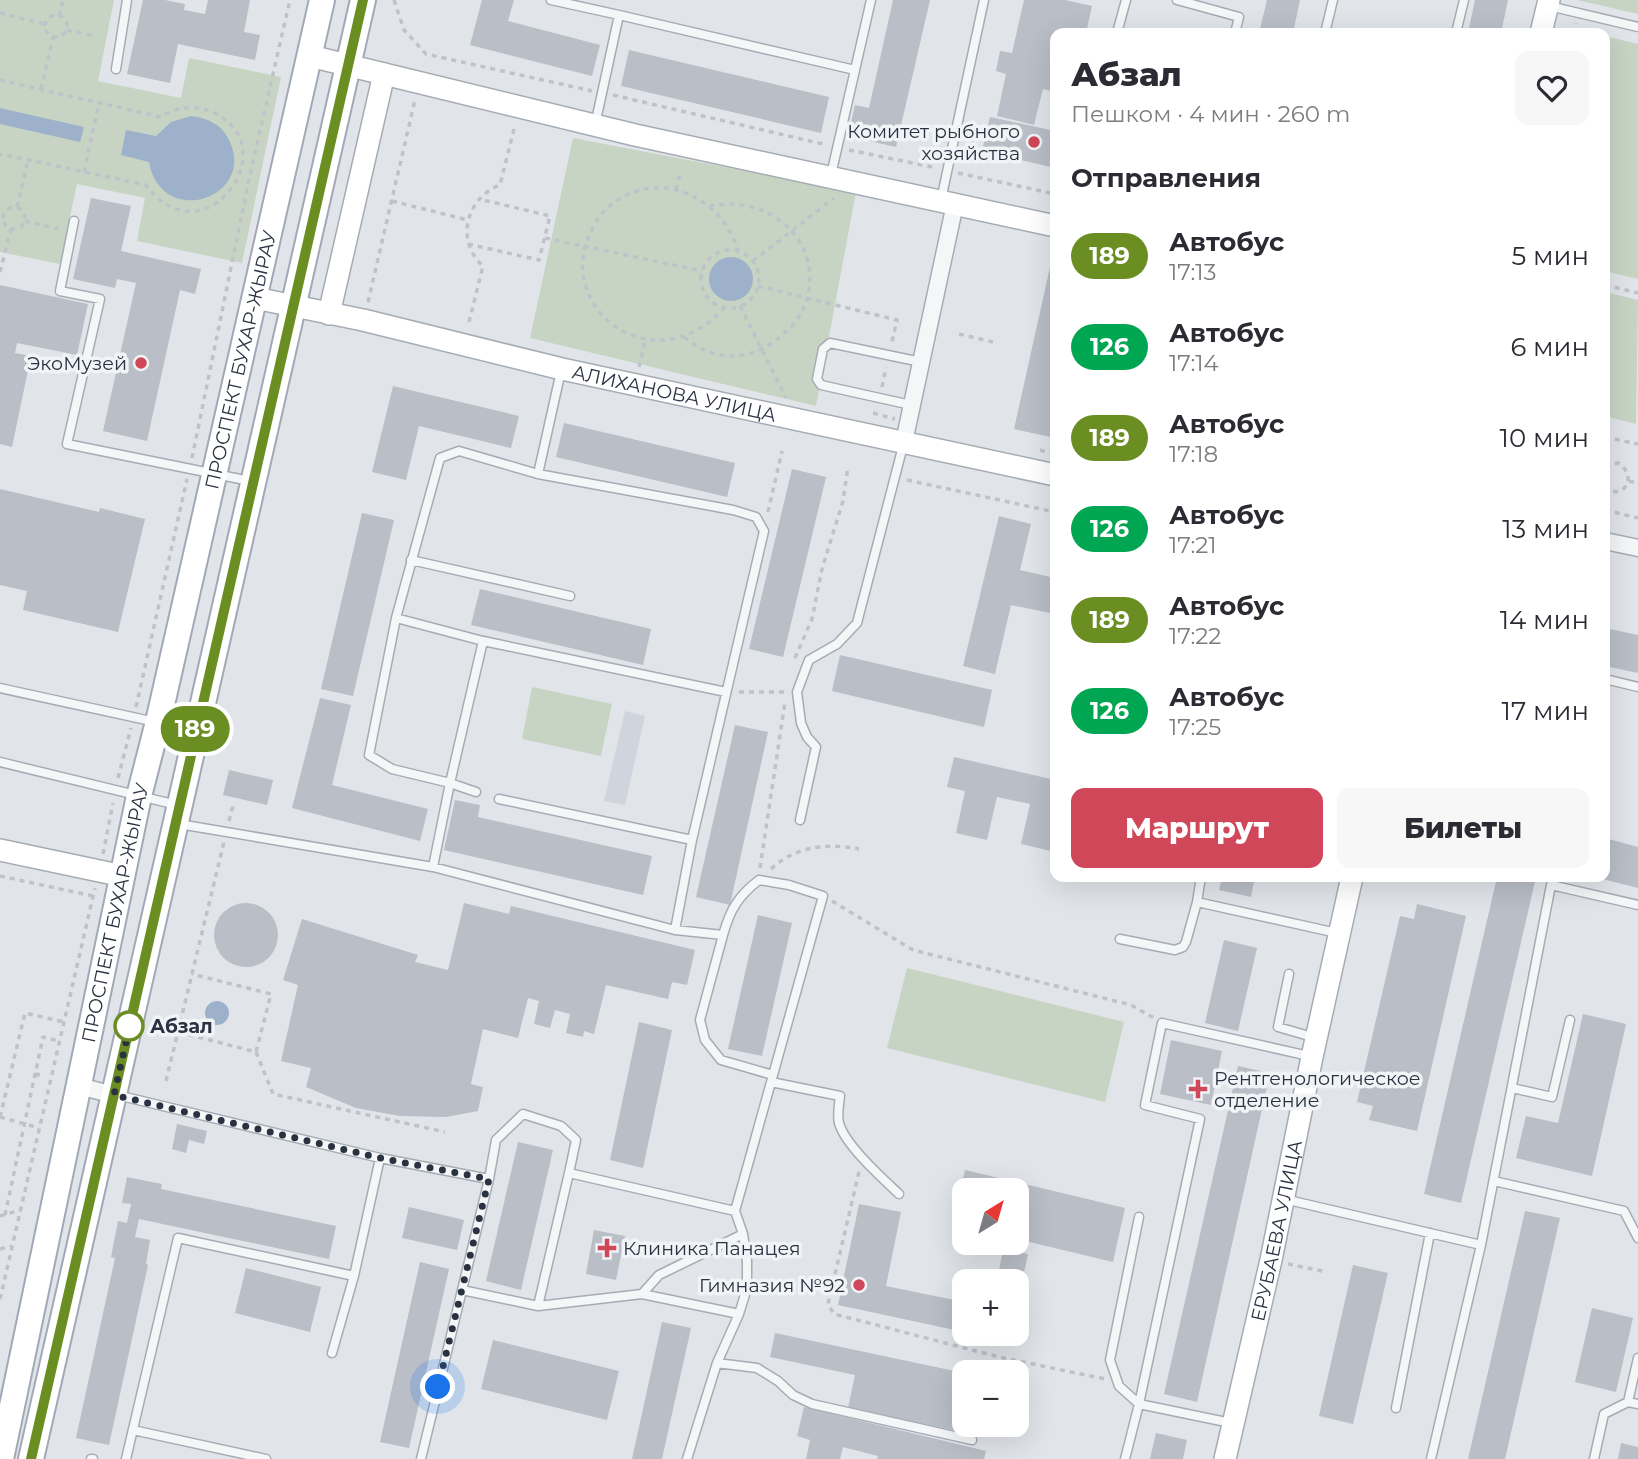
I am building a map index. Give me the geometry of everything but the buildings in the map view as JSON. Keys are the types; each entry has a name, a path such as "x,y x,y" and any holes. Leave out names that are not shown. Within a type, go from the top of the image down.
{"main road":[{"name":"ПРОСПЕКТ БУХАР-ЖЫРАУ","path":"1,1459 79,1086 111,874 127,793 158,722 323,0"},
{"name":"ПРОСПЕКТ БУХАР-ЖЫРАУ","path":"31,1459 363,0"}],"street":[{"path":"1542,28 1548,3"},
{"path":"310,55 595,125 832,188 948,203 1050,225"},
{"path":"329,314 384,74"},
{"path":"906,432 921,362 948,203"},
{"name":"АЛИХАНОВА УЛИЦА","path":"255,298 363,320 562,369 906,432 1050,474"},
{"path":"1610,542 1638,548"},
{"path":"0,850 111,874"},
{"name":"ЕРУБАЕВА УЛИЦА","path":"1225,1459 1284,1199 1351,882"},
{"path":"79,1086 114,1095"}],"lane":[{"path":"116,69 127,0"},
{"path":"551,0 855,70"},
{"path":"832,188 838,148 871,0"},
{"path":"948,203 947,171 984,0"},
{"path":"1118,28 1126,0"},
{"path":"1177,0 1239,17 1236,28"},
{"path":"1326,28 1333,0"},
{"path":"1457,28 1464,0"},
{"path":"1548,3 1638,27"},
{"path":"595,125 619,15"},
{"path":"74,221 60,291 100,299 66,444 253,482"},
{"path":"911,405 826,387 818,382 823,349 830,343 921,362"},
{"path":"538,474 562,369"},
{"path":"800,820 816,747 807,737 801,723 797,692 809,660 837,644 857,622 906,432"},
{"path":"476,792 392,769 369,755 396,618 440,458 459,451 538,474 733,510 756,517 764,531 674,929"},
{"path":"411,560 570,596"},
{"path":"396,618 483,641 726,692"},
{"path":"433,867 483,641"},
{"path":"1610,680 1638,687"},
{"path":"0,688 195,731"},
{"path":"0,762 127,793 226,832 433,867 674,929 723,935"},
{"path":"499,799 692,840"},
{"path":"687,1459 717,1363 747,1288 743,1234 735,1211 772,1079 823,896 789,885 760,880 744,892 723,935 700,1020 705,1040 720,1060 772,1079 840,1096 837,1114 840,1127 862,1158 899,1194"},
{"path":"1120,939 1175,950 1183,947 1200,882"},
{"path":"1431,1459 1481,1245 1552,882"},
{"path":"1556,882 1638,905"},
{"path":"1197,902 1339,933"},
{"path":"1289,974 1278,1027 1314,1048"},
{"path":"1512,1088 1552,1097 1570,1020"},
{"path":"1125,1459 1200,1119 1145,1105 1162,1023 1314,1048"},
{"path":"114,1095 380,1158 489,1179"},
{"path":"421,1459 489,1179 496,1140 523,1114 561,1126 576,1140 538,1306"},
{"path":"332,1353 354,1276 380,1158"},
{"path":"569,1173 735,1211"},
{"path":"1494,1181 1624,1211 1638,1238"},
{"path":"1284,1199 1481,1245"},
{"path":"1139,1217 1110,1360 1117,1382 1139,1404 1233,1424"},
{"path":"1395,1408 1430,1233"},
{"path":"642,1294 659,1275 743,1234"},
{"path":"126,1459 178,1238 354,1276"},
{"path":"462,1290 538,1306 642,1294 738,1314"},
{"path":"1628,1402 1638,1359"},
{"path":"717,1363 757,1368 779,1381 793,1395 812,1405 972,1440"},
{"path":"1594,1459 1604,1414 1628,1402 1638,1404"},
{"path":"132,1430 266,1459"}],"path":[{"path":"59,16 63,0"},
{"path":"0,1299 93,896 111,874 127,793 134,717 190,470 251,171 290,0"},
{"path":"394,0 404,30 426,54 838,148 1050,193"},
{"path":"0,13 45,24"},
{"path":"45,24 53,15 59,16 64,18 67,30"},
{"path":"45,24 46,30 53,37 59,37 67,30"},
{"path":"67,30 95,36"},
{"path":"41,89 53,37"},
{"path":"0,80 161,117 194,107 214,113 236,133 242,152 242,169 238,182 226,198 208,208 188,211 168,205 146,185 0,154"},
{"path":"367,304 415,100"},
{"path":"84,172 99,103"},
{"path":"469,322 483,266 476,260 468,244 468,220 479,199 500,185 515,125"},
{"path":"17,207 28,160"},
{"path":"242,169 251,171"},
{"path":"676,190 680,174"},
{"path":"725,307 716,318 684,337 671,341 645,340 631,336 613,325 599,311 589,293 583,273 589,233 614,201 632,192 652,187 676,190 710,206 729,227 738,251"},
{"path":"753,261 792,232 832,188"},
{"path":"468,244 540,260 550,216 479,199"},
{"path":"392,201 468,220"},
{"path":"684,337 693,345 716,354 741,356 762,350 794,324 807,297 808,265 799,241 783,222 762,208 737,203 710,206"},
{"path":"11,229 3,221 2,215 6,210 17,207"},
{"path":"11,229 22,226 25,221 25,215 17,207"},
{"path":"25,221 58,229"},
{"path":"0,272 11,229"},
{"path":"545,237 702,271"},
{"path":"722,251 738,251 753,261 759,272 758,286 752,298 740,306 725,307 716,304 703,290 702,271 713,255 722,251"},
{"path":"758,286 897,320 873,416 906,432"},
{"path":"1610,286 1638,293"},
{"path":"740,306 788,402"},
{"path":"959,334 993,342"},
{"path":"638,369 645,340"},
{"path":"1610,438 1638,444"},
{"path":"1028,448 1050,453"},
{"path":"764,531 782,451"},
{"path":"1610,465 1618,463 1625,466 1629,473 1625,488 1610,492"},
{"path":"792,667 800,642 812,619 822,569 843,501 848,466"},
{"path":"895,478 1050,511"},
{"path":"1629,481 1638,483"},
{"path":"1610,511 1637,517 1638,511"},
{"path":"760,880 787,680"},
{"path":"726,692 786,692"},
{"path":"166,1081 234,802"},
{"path":"760,880 779,862 801,850 838,845 859,849"},
{"path":"0,876 93,896"},
{"path":"823,896 913,950 1131,1005 1162,1023"},
{"path":"192,974 271,994 256,1052 273,1094 445,1132"},
{"path":"39,1128 0,1117 25,1013 64,1022"},
{"path":"178,1032 256,1052"},
{"path":"20,1210 2,1215 43,1037 59,1041"},
{"path":"35,1074 42,1075"},
{"path":"862,1158 828,1304 834,1314 999,1357 1117,1382"},
{"path":"0,1249 12,1246"}],"shaded area":[{"path":"625,711 645,716 625,805 604,801"}],"green space":[{"path":"0,0 114,0 98,81 181,98 189,58 281,77 242,263 137,241 145,198 77,184 60,264 0,252"},
{"path":"1577,0 1638,0 1638,14"},
{"path":"1610,37 1638,44 1638,279 1610,272"},
{"path":"573,138 856,192 816,406 530,338"},
{"path":"1610,293 1638,300 1636,424 1610,417"},
{"path":"532,687 612,704 601,756 522,739"},
{"path":"907,968 1124,1022 1105,1102 887,1048"}],"water":[{"path":"0,108 84,127 80,142 0,124"},
{"path":"191,116 209,121 223,131 230,142 234,162 230,179 219,191 203,198 186,200 170,195 157,183 149,162 121,155 126,130 156,136 171,122"},
{"path":"731,257 746,264 753,279 746,294 731,301 716,294 709,279 716,264"},
{"path":"217,1001 226,1004 229,1013 226,1022 217,1025 208,1022 205,1013 208,1004"}],"bus line":[{"name":"189","path":"31,1459 363,0"}],"place":[{"name":"Комитет рыбного хозяйства","path":"1034,142"},
{"name":"ЭкоМузей","path":"141,363"},
{"name":"Абзал","path":"129,1026"},
{"name":"Рентгенологическое отделение","path":"1198,1089"},
{"name":"Клиника Панацея","path":"607,1248"},
{"name":"Гимназия №92","path":"859,1285"}],"route":[{"path":"129,1026 132,1016 114,1095 380,1158 489,1179 438,1387"}]}
